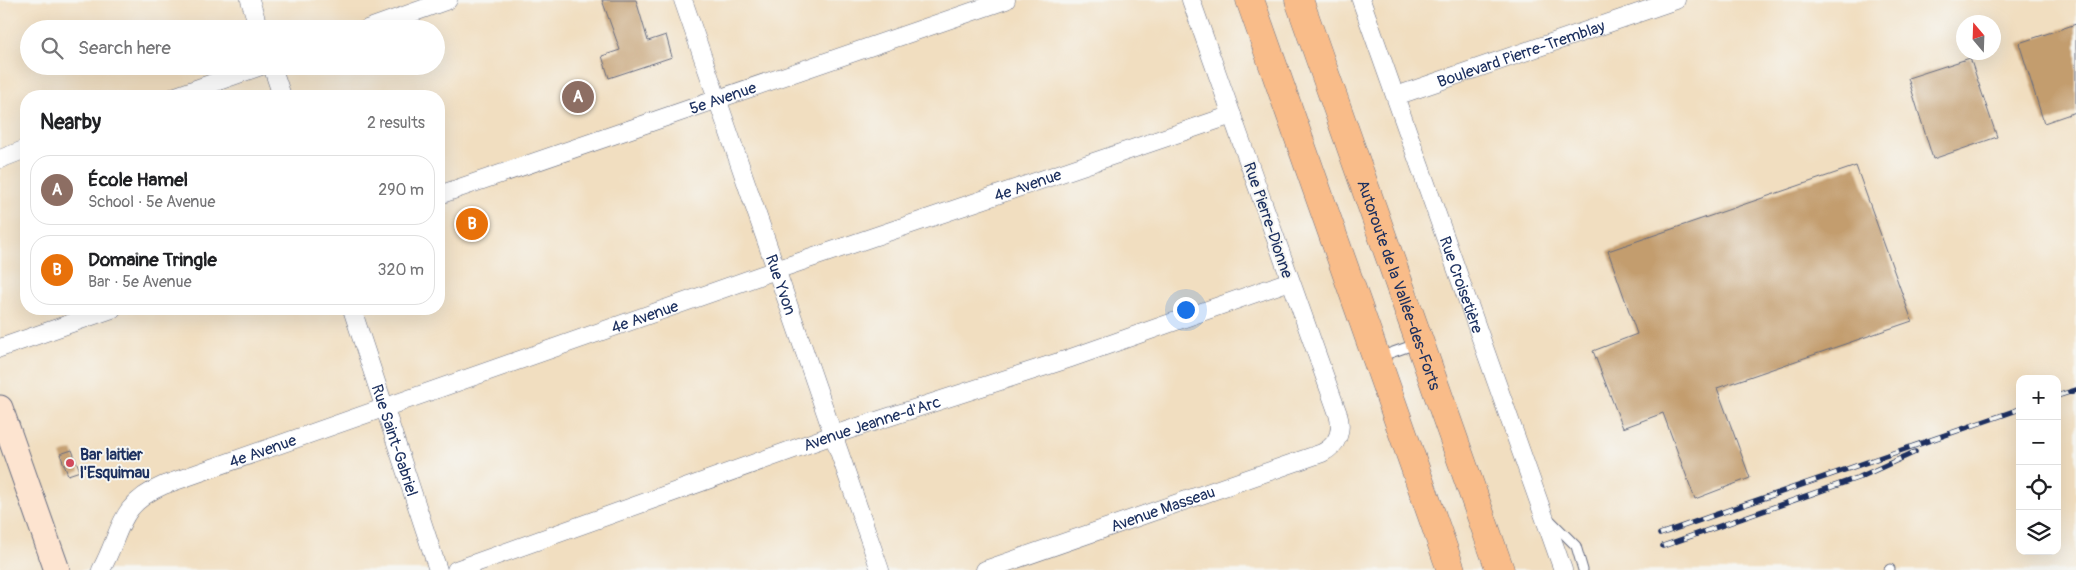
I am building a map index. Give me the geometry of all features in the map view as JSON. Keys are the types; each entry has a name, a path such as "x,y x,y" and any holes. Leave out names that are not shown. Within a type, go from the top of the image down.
{"highway":[{"path":"1250,0 1451,570"},
{"name":"Autoroute de la Vallée-des-Forts","path":"1299,0 1500,570"}],"street":[{"path":"250,0 257,20"},
{"path":"392,20 448,0"},
{"name":"Rue Yvon","path":"683,0 880,570"},
{"name":"5e Avenue","path":"445,193 1006,0"},
{"name":"Rue Pierre-Dionne","path":"1191,0 1340,422 1340,432 1336,441"},
{"name":"Rue Croisetière","path":"1361,0 1563,570"},
{"name":"Boulevard Pierre-Tremblay","path":"1396,96 1676,0"},
{"path":"193,90 236,75"},
{"path":"275,75 280,90"},
{"name":"4e Avenue","path":"101,570 121,520 134,504 148,492 384,406 1232,115"},
{"path":"0,159 20,151"},
{"name":"Avenue Jeanne-d'Arc","path":"456,570 834,435 1068,359 1290,281"},
{"path":"0,348 95,315"},
{"name":"Rue Saint-Gabriel","path":"354,315 438,570"},
{"path":"0,408 57,570"},
{"name":"Avenue Masseau","path":"985,570 1322,453 1336,441"}],"lane":[{"path":"1377,358 1420,343"},
{"path":"1542,512 1576,546 1584,570"}],"building":[{"path":"602,0 636,0 648,41 666,35 672,57 609,78 602,56 620,50"},
{"path":"2076,24 2076,112 2044,123 2019,43"},
{"path":"1964,60 1971,60 1997,137 1933,159 1908,78"},
{"path":"1856,166 1912,321 1717,388 1750,478 1695,499 1663,413 1623,428 1593,351 1637,334 1608,251"},
{"name":"Bar laitier l'Esquimau","path":"72,450 80,471 68,475 60,454"}],"railway":[{"path":"2061,395 2076,390"},
{"path":"1660,534 2016,410"},
{"path":"1663,546 1860,477 1915,452"}],"place":[{"name":"École Hamel","path":"578,97"},
{"name":"Domaine Tringle","path":"472,224"},
{"name":"Bar laitier l'Esquimau","path":"70,463"}]}
